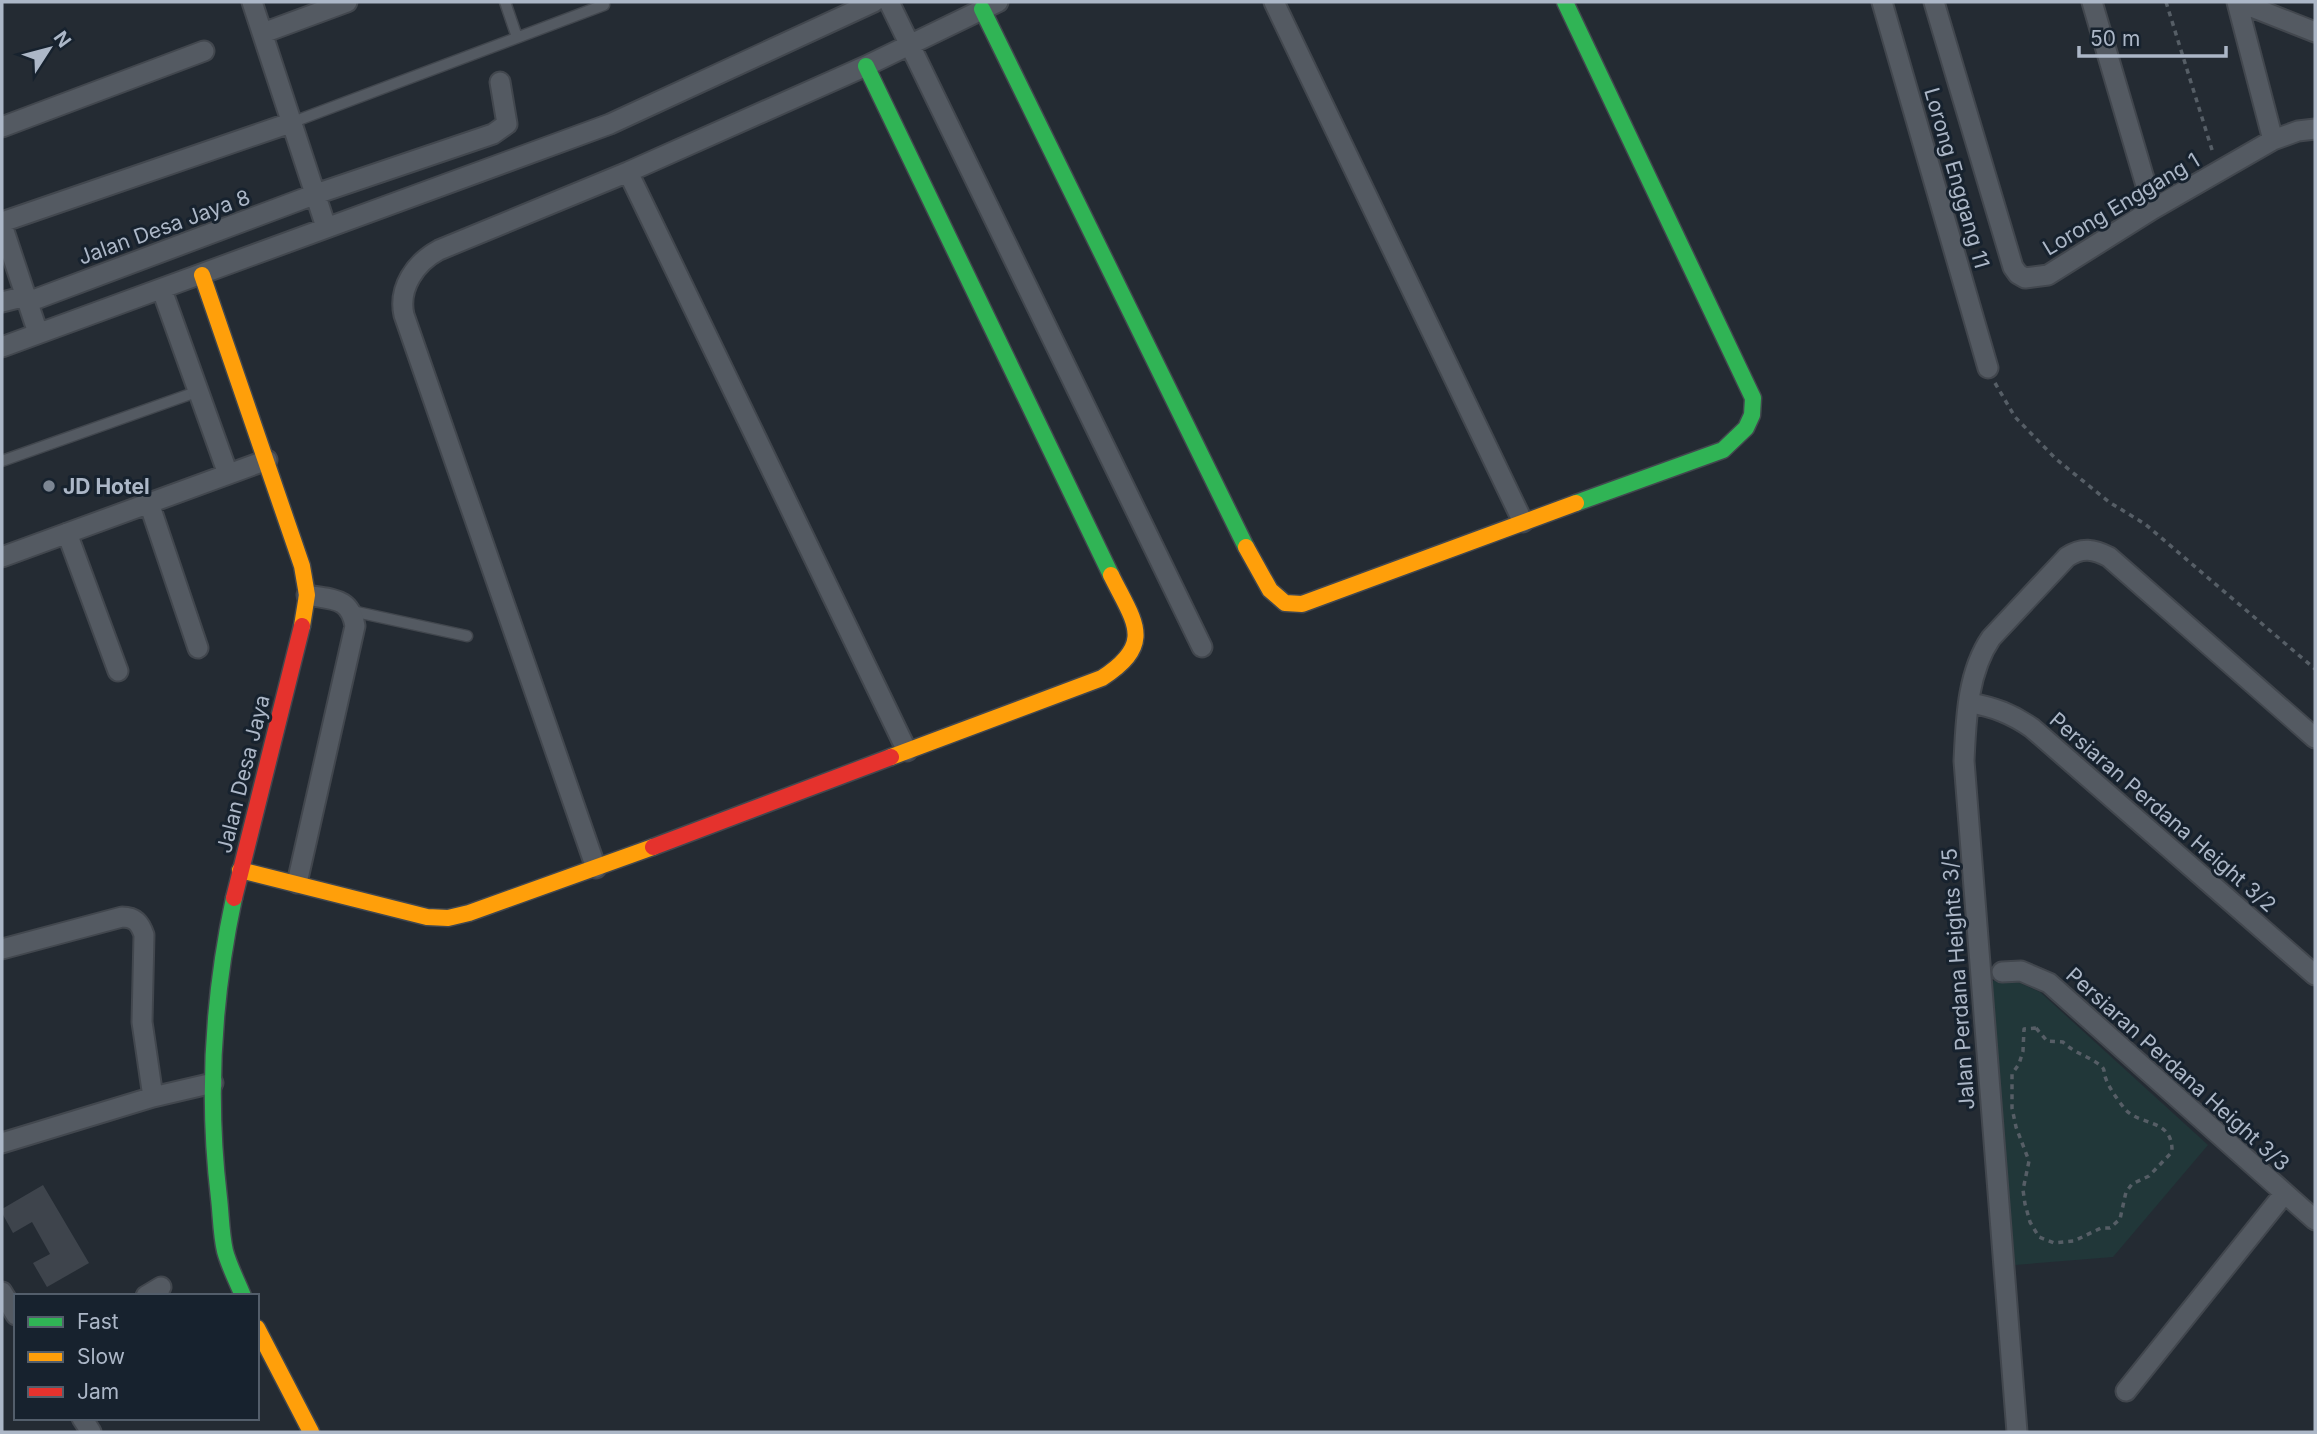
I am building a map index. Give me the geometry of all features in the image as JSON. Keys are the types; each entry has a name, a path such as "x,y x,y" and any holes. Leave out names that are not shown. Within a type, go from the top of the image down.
{"street":[{"path":"252,2 327,227"},
{"path":"263,33 347,2"},
{"path":"2,347 610,124 874,2"},
{"path":"889,2 1202,647"},
{"path":"1275,2 1523,522"},
{"path":"596,868 408,328 401,299 418,264 426,257 628,172 866,66 990,6 1257,570 1270,590 1285,603 1302,604 1723,450 1748,428 1754,410 1753,398 1566,2"},
{"name":"Lorong Enggang 11","path":"1882,2 1988,368"},
{"name":"Lorong Enggang 1","path":"1934,2 2012,267 2025,278 2048,275 2153,209 2273,140 2298,131 2315,129"},
{"path":"2092,2 2153,209"},
{"path":"2238,2 2315,32"},
{"path":"2238,2 2273,140"},
{"path":"2,127 204,51"},
{"path":"240,870 427,917 449,918 470,913 1102,678 1130,658 1137,643 1136,627 866,66"},
{"name":"Jalan Desa Jaya 8","path":"2,302 27,299 503,129 507,124 507,116 500,82"},
{"path":"38,333 2,224 293,122"},
{"path":"628,172 906,751"},
{"name":"Jalan Desa Jaya","path":"202,275 302,566 307,595 304,618 240,870 222,953 217,995 213,1083 215,1167 225,1251 242,1294"},
{"path":"162,290 228,474"},
{"path":"2,557 267,460"},
{"path":"149,503 198,648"},
{"path":"67,533 118,671"},
{"name":"Jalan Perdana Heights 3/5","path":"2017,1432 1964,761 1966,721 1976,668 1982,652 1991,638 2067,557 2085,549 2100,552 2109,557 2315,738"},
{"path":"297,883 355,626 352,611 341,602 307,595"},
{"name":"Persiaran Perdana Height 3/2","path":"1970,703 2015,716 2032,728 2315,975"},
{"path":"2,949 122,917 130,917 140,924 145,935 142,1022 153,1097"},
{"name":"Persiaran Perdana Height 3/3","path":"2002,972 2021,971 2049,982 2315,1220"},
{"path":"2,1143 153,1097 213,1083"},
{"path":"2126,1391 2284,1194"},
{"path":"2,1292 14,1312"},
{"path":"259,1332 311,1432"}],"lane":[{"path":"505,2 517,37"},
{"path":"293,122 604,5"},
{"path":"2,461 199,391"},
{"path":"352,611 467,636"}],"path":[{"path":"2166,2 2219,171"},
{"path":"1988,368 2010,410 2048,451 2109,502 2145,524 2182,554 2315,668"},
{"path":"2036,1028 2047,1041 2063,1042 2072,1050 2099,1063 2125,1110 2165,1129 2173,1143 2172,1152 2149,1176 2132,1184 2126,1192 2120,1219 2110,1227 2101,1228 2074,1241 2054,1243 2039,1237 2029,1222 2025,1204 2023,1190 2029,1161 2016,1128 2012,1108 2012,1074 2023,1051 2024,1029 2036,1028"}],"green space":[{"path":"2013,980 2040,992 2208,1145 2113,1257 2015,1265 1991,981"}],"building":[{"path":"43,1185 89,1263 47,1287 33,1263 50,1254 32,1222 13,1233 2,1213 2,1209"}],"traffic: fast":[{"path":"1565,2 1753,398 1752,415 1746,428 1723,450 1576,503"},
{"path":"982,9 1246,547"},
{"path":"866,66 1111,575"},
{"path":"234,898 217,1010 213,1123 224,1245 242,1294"}],"traffic: slow":[{"path":"202,275 302,566 307,595 302,626"},
{"path":"1246,547 1270,590 1285,603 1302,604 1576,503"},
{"path":"891,757 1102,678 1119,665 1135,642 1135,631 1127,606 1111,575"},
{"path":"240,870 427,917 448,918 469,913 653,847"},
{"path":"259,1332 311,1432"}],"traffic: jam":[{"path":"234,898 302,626"},
{"path":"653,847 891,757"}],"place":[{"name":"JD Hotel","path":"49,486"}]}
